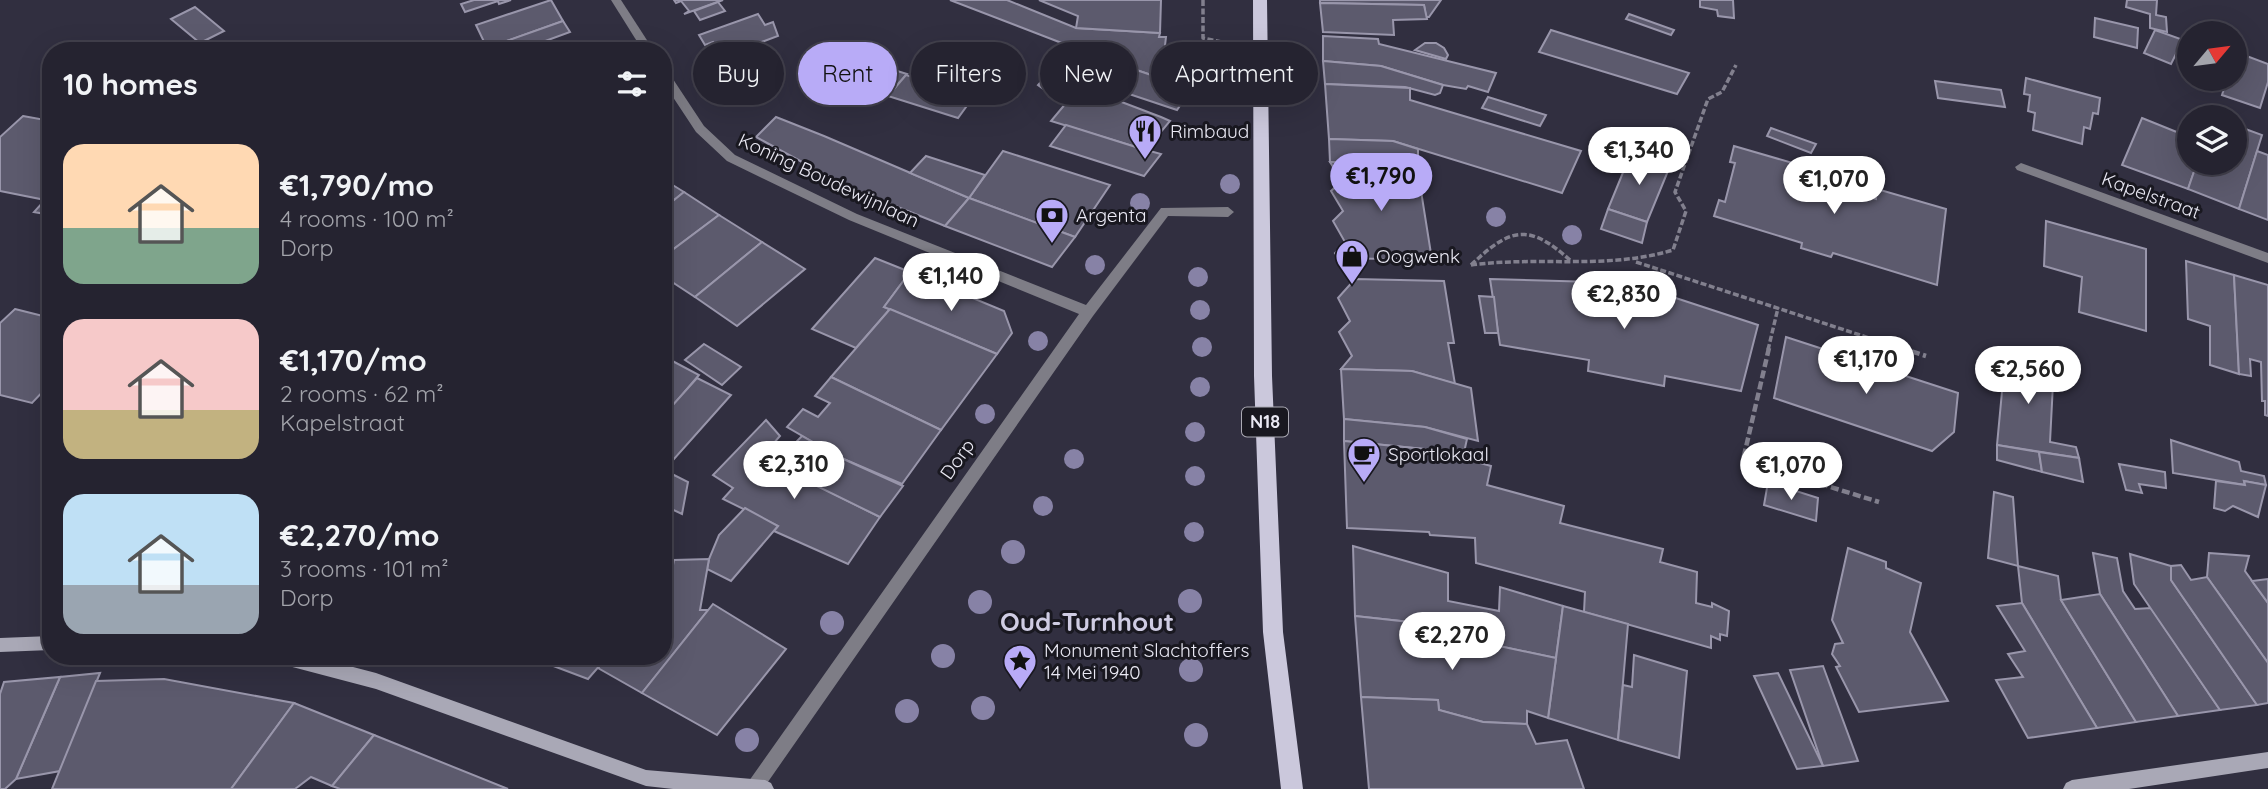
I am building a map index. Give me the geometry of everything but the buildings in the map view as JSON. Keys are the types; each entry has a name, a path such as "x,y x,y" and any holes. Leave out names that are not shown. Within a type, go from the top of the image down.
{"main road":[{"name":"N18","path":"1260,0 1263,376 1273,632 1292,789"}],"street":[{"path":"616,0 643,42"},
{"name":"Koning Boudewijnlaan","path":"672,87 700,129 731,158 853,217 1088,312"},
{"name":"Kapelstraat","path":"2021,167 2268,258"},
{"name":"Dorp","path":"315,665 376,681 642,784 759,788 1088,312 1164,211 1228,212"},
{"path":"0,645 42,643"},
{"path":"2072,789 2268,760"}],"path":[{"path":"1203,0 1203,38"},
{"path":"1572,262 1546,239 1528,232 1514,232 1487,250 1471,265 1495,261 1572,262 1636,261 1673,250 1686,211 1675,192 1709,99 1722,92 1736,65"},
{"path":"1636,261 1926,356"},
{"path":"1778,308 1743,460 1879,502"}],"place":[{"name":"Rimbaud","path":"1145,161"},
{"name":"Argenta","path":"1052,245"},
{"name":"Oogwenk","path":"1352,286"},
{"name":"Sportlokaal","path":"1364,484"},
{"name":"Monument Slachtoffers 14 Mei 1940","path":"1020,691"}],"district":[{"name":"Oud-Turnhout","path":"1087,622"}]}
